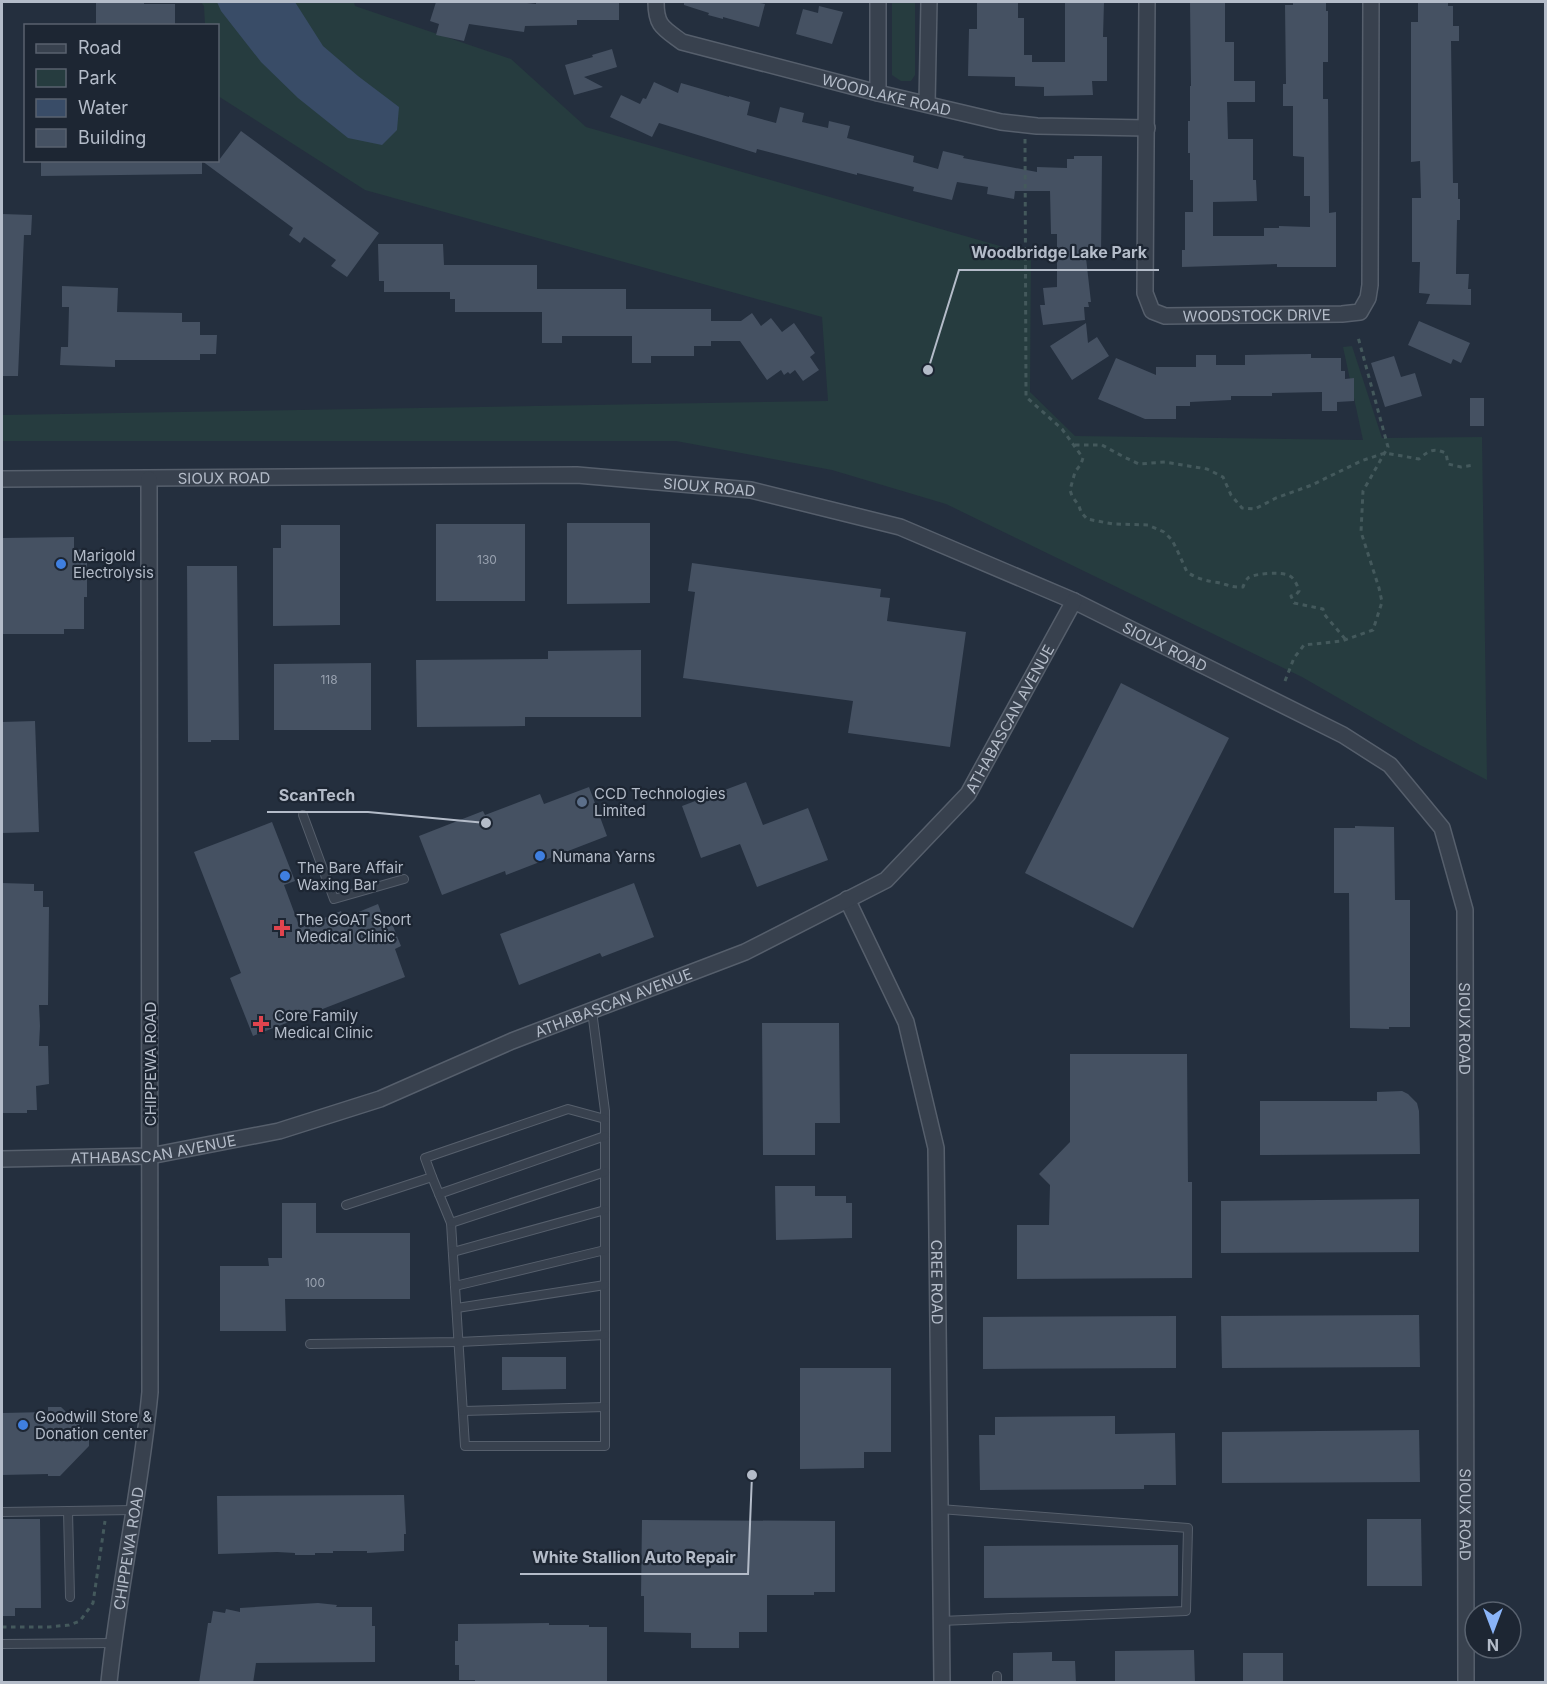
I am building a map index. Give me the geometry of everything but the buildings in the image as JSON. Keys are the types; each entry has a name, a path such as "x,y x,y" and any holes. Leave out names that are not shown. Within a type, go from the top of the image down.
{"street":[{"name":"WOODLAKE ROAD","path":"656,2 656,16 664,29 682,42 878,93 1001,122 1037,126 1147,129"},
{"path":"878,2 878,93"},
{"path":"927,104 929,2"},
{"name":"WOODSTOCK DRIVE","path":"1147,2 1145,293 1152,311 1165,316 1360,312 1368,298 1370,285 1371,2"},
{"name":"SIOUX ROAD","path":"2,479 577,475 751,490 900,526 1074,601 1343,735 1390,765 1442,828 1465,910 1466,1683"},
{"name":"CHIPPEWA ROAD","path":"109,1683 113,1643 147,1427 150,1392 149,479"},
{"name":"ATHABASCAN AVENUE","path":"2,1159 150,1156 279,1131 380,1099 512,1041 745,952 886,880 968,794 1074,601"},
{"name":"CREE ROAD","path":"847,899 906,1022 936,1148 942,1683"}],"lane":[{"path":"303,815 334,899 404,879"},
{"path":"592,1011 605,1119 605,1446 465,1446 451,1223 425,1158 568,1109 605,1119"},
{"path":"439,1194 605,1136"},
{"path":"451,1223 605,1173"},
{"path":"346,1205 432,1177"},
{"path":"453,1252 605,1210"},
{"path":"455,1286 605,1250"},
{"path":"457,1308 605,1285"},
{"path":"310,1344 459,1342 605,1335"},
{"path":"463,1412 605,1407"},
{"path":"940,1509 1188,1527 1186,1611 942,1621"},
{"path":"2,1512 134,1510"},
{"path":"68,1511 70,1596"},
{"path":"2,1644 113,1643"}],"path":[{"path":"1025,139 1026,397 1062,429 1083,458 1075,472 1070,490 1081,512 1087,519 1113,524 1148,525 1164,532 1175,546 1186,572 1206,582 1234,588 1243,586 1248,578 1257,575 1275,573 1290,575 1297,582 1299,591 1296,595 1291,596 1294,603 1323,609 1324,614 1344,641"},
{"path":"1285,681 1294,658 1304,645 1344,641 1373,630 1382,602 1361,532 1363,491 1388,447 1358,337"},
{"path":"1075,445 1102,445 1139,464 1165,462 1207,469 1223,477 1231,495 1242,508 1255,509 1361,461 1385,453 1419,459 1426,452 1438,449 1446,453 1448,464 1461,467 1473,465"}],"green space":[{"path":"201,2 354,2 355,6 511,59 586,127 1031,255 1030,392 1075,436 1363,440 1343,347 1352,346 1382,438 1482,437 1487,780 1420,745 1302,677 946,504 832,470 676,441 2,441 2,415 828,401 822,317 365,190 219,97 219,24 205,24 204,6"},
{"path":"892,2 915,2 915,75 911,81 901,81 892,75"}],"water":[{"path":"217,2 295,2 323,46 399,107 397,130 382,145 348,138 298,98 261,62 221,11"}],"place":[{"name":"Woodbridge Lake Park","path":"928,370"},
{"name":"Marigold Electrolysis","path":"61,564"},
{"name":"CCD Technologies Limited","path":"582,802"},
{"name":"ScanTech","path":"486,823"},
{"name":"Numana Yarns","path":"540,856"},
{"name":"The Bare Affair Waxing Bar","path":"285,876"},
{"name":"The GOAT Sport Medical Clinic","path":"282,928"},
{"name":"Core Family Medical Clinic","path":"261,1024"},
{"name":"Goodwill Store & Donation center","path":"23,1425"},
{"name":"White Stallion Auto Repair","path":"752,1475"}]}
